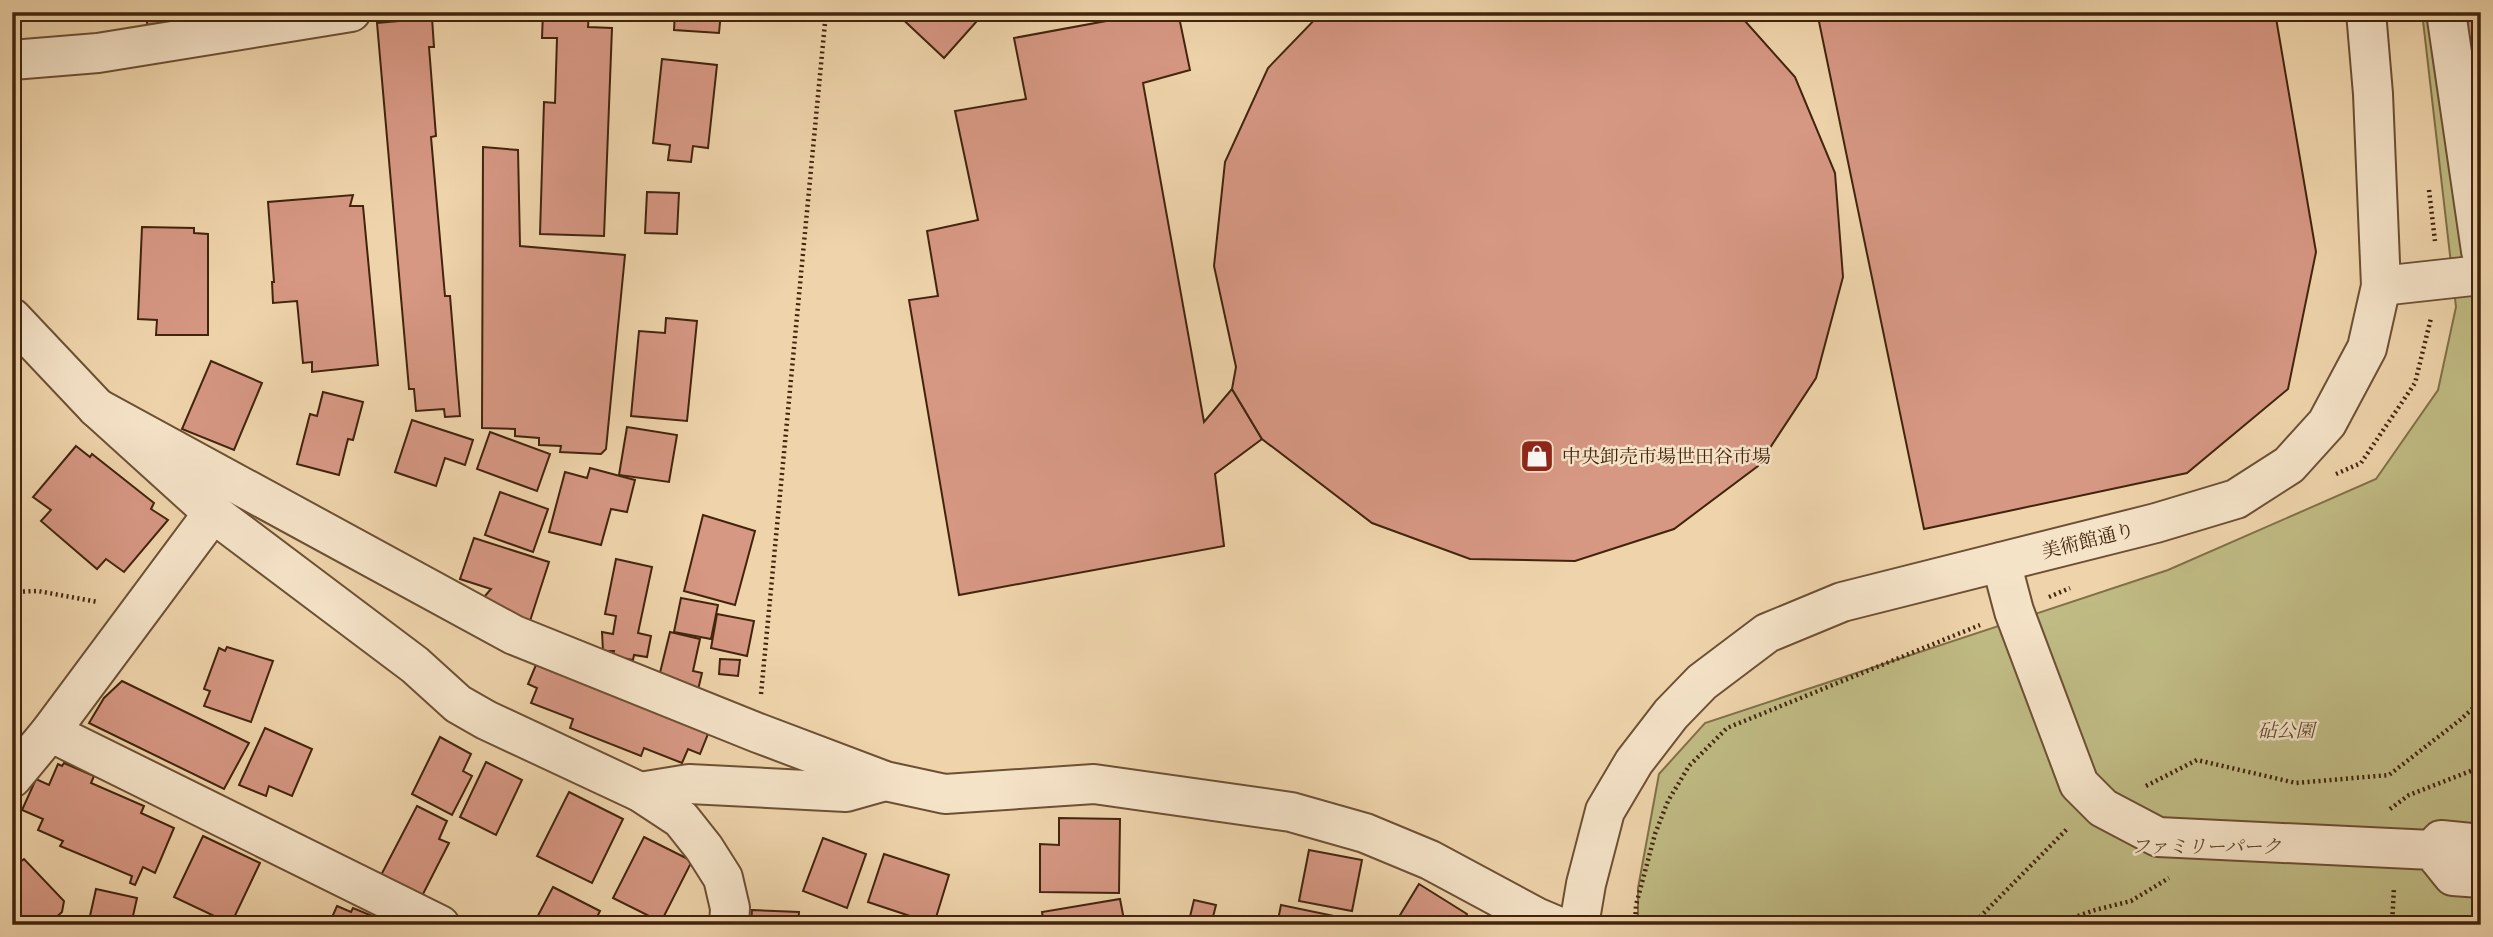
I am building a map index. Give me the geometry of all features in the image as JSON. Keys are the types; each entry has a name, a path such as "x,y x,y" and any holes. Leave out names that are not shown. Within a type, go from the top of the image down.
{"street":[{"path":"12,60 98,53 351,12"},
{"name":"美術館通り","path":"1579,925 1586,884 1605,811 1634,762 1671,713 1702,682 1767,633 1842,602 2157,523 2236,499 2289,465 2327,423 2367,348 2381,286 2373,94 2365,12"},
{"path":"2446,12 2481,251"},
{"path":"2381,286 2481,275"},
{"path":"12,318 97,408 213,513 415,665 458,704 486,720 640,792 681,819 723,878 730,908 729,925"},
{"path":"97,408 514,635 885,781 945,794 1094,784 1291,812 1365,833 1430,860 1555,925"},
{"path":"12,778 50,732 213,513"},
{"path":"2001,562 2014,611 2080,784 2103,808 2158,837 2431,850 2453,876 2481,878"},
{"path":"50,732 440,925"},
{"path":"640,792 689,784 846,792 885,781"},
{"path":"2431,850 2441,840 2481,844"}],"path":[{"path":"758,733 826,12"},
{"path":"12,592 38,591 140,611"},
{"path":"1972,925 2074,822 2197,760 2296,783 2389,775 2481,701"}],"green space":[{"name":"砧公園","path":"2422,12 2481,12 2481,925 1638,925 1638,888 1659,774 1705,723 2168,570 2376,479 2438,390 2456,307"}],"building":[{"path":"145,12 210,12 211,19 148,28"},
{"path":"543,12 589,12 588,27 612,28 604,236 540,234 544,102 555,103 557,38 542,38"},
{"path":"675,12 721,12 719,33 674,30"},
{"path":"895,12 985,12 944,58"},
{"path":"1155,12 1178,12 1190,70 1143,83 1204,422 1232,389 1262,439 1215,474 1224,546 959,595 909,300 938,296 927,231 978,220 955,111 1026,99 1014,38"},
{"path":"1322,12 1737,12 1795,77 1835,173 1843,277 1816,378 1758,466 1674,529 1575,561 1470,559 1372,523 1262,439 1232,389 1236,367 1214,266 1225,162 1268,68"},
{"path":"1817,12 2275,12 2316,252 2288,389 2187,473 1924,529"},
{"path":"2460,12 2481,12 2481,144"},
{"path":"432,18 434,47 429,47 436,136 431,137 445,296 450,296 460,416 445,417 444,409 416,411 414,389 409,389 377,23"},
{"path":"662,59 717,65 708,148 693,146 691,162 668,160 670,145 653,143"},
{"path":"483,147 518,150 520,246 625,255 606,449 601,454 560,452 561,446 539,445 539,438 515,436 515,429 482,428"},
{"path":"647,192 679,193 677,234 645,233"},
{"path":"353,195 350,206 363,206 378,365 312,372 312,362 303,363 297,301 273,303 268,202"},
{"path":"142,227 194,228 194,233 208,234 208,335 156,335 157,320 138,319"},
{"path":"666,318 697,321 687,421 631,416 639,331 665,333"},
{"path":"211,361 262,383 234,450 182,429"},
{"path":"323,392 363,402 353,440 348,439 339,475 297,464 310,414 317,416"},
{"path":"412,420 473,440 465,465 445,458 436,486 395,472"},
{"path":"627,427 677,435 669,482 619,475"},
{"path":"490,432 550,454 537,491 477,469"},
{"path":"76,446 90,457 92,454 154,503 151,509 168,520 124,572 106,559 97,569 41,521 51,510 33,497"},
{"path":"590,468 635,480 627,512 611,509 601,545 549,532 565,472 587,478"},
{"path":"500,492 548,509 533,552 485,535"},
{"path":"703,515 755,531 735,605 684,591"},
{"path":"474,538 549,562 530,621 478,604 491,589 460,579"},
{"path":"616,559 652,567 638,633 651,636 647,657 634,655 633,660 613,656 614,651 603,651 602,632 613,634 616,616 605,614"},
{"path":"681,598 718,605 711,639 674,632"},
{"path":"717,614 754,621 747,656 711,648"},
{"path":"670,632 700,639 693,671 702,673 697,694 657,685"},
{"path":"227,647 273,661 251,722 204,706 210,691 204,689 219,648 225,651"},
{"path":"720,659 740,660 738,676 719,674"},
{"path":"538,660 710,729 700,754 688,749 682,763 644,748 641,756 570,728 573,719 531,703 537,688 528,684"},
{"path":"122,681 249,743 224,789 89,723 104,698"},
{"path":"265,728 312,749 292,796 269,786 266,796 239,785"},
{"path":"440,737 471,754 463,771 472,776 452,815 412,794"},
{"path":"486,762 522,780 496,835 460,817"},
{"path":"64,763 94,776 91,783 144,806 141,813 174,828 155,873 143,867 135,885 130,883 132,876 60,846 63,841 38,830 43,819 22,810 36,779 49,785 58,764 62,766"},
{"path":"569,792 623,819 592,883 537,856"},
{"path":"417,806 447,821 439,839 449,843 421,898 380,877"},
{"path":"1059,818 1120,819 1119,893 1040,892 1040,844 1059,845"},
{"path":"203,836 260,863 231,924 174,897"},
{"path":"644,837 692,861 661,922 613,898"},
{"path":"823,838 866,854 847,908 803,891"},
{"path":"1309,850 1362,860 1352,911 1299,901"},
{"path":"12,852 20,862 24,859 64,901 62,912 53,920 40,924 12,925"},
{"path":"884,854 949,875 934,924 868,902"},
{"path":"1419,884 1467,914 1461,925 1394,925"},
{"path":"553,887 600,911 593,925 533,925"},
{"path":"96,889 137,898 131,925 88,925"},
{"path":"1120,899 1125,925 1044,925 1042,912"},
{"path":"1194,900 1216,905 1211,925 1188,925"},
{"path":"1281,905 1368,923 1368,925 1277,925"},
{"path":"337,906 351,912 353,908 387,922 386,925 329,924"},
{"path":"752,910 799,912 798,925 751,925"}],"place":[{"name":"中央卸売市場世田谷市場","path":"1537,456"}],"park label":[{"name":"ファミリーパーク","path":"2206,846"}]}
